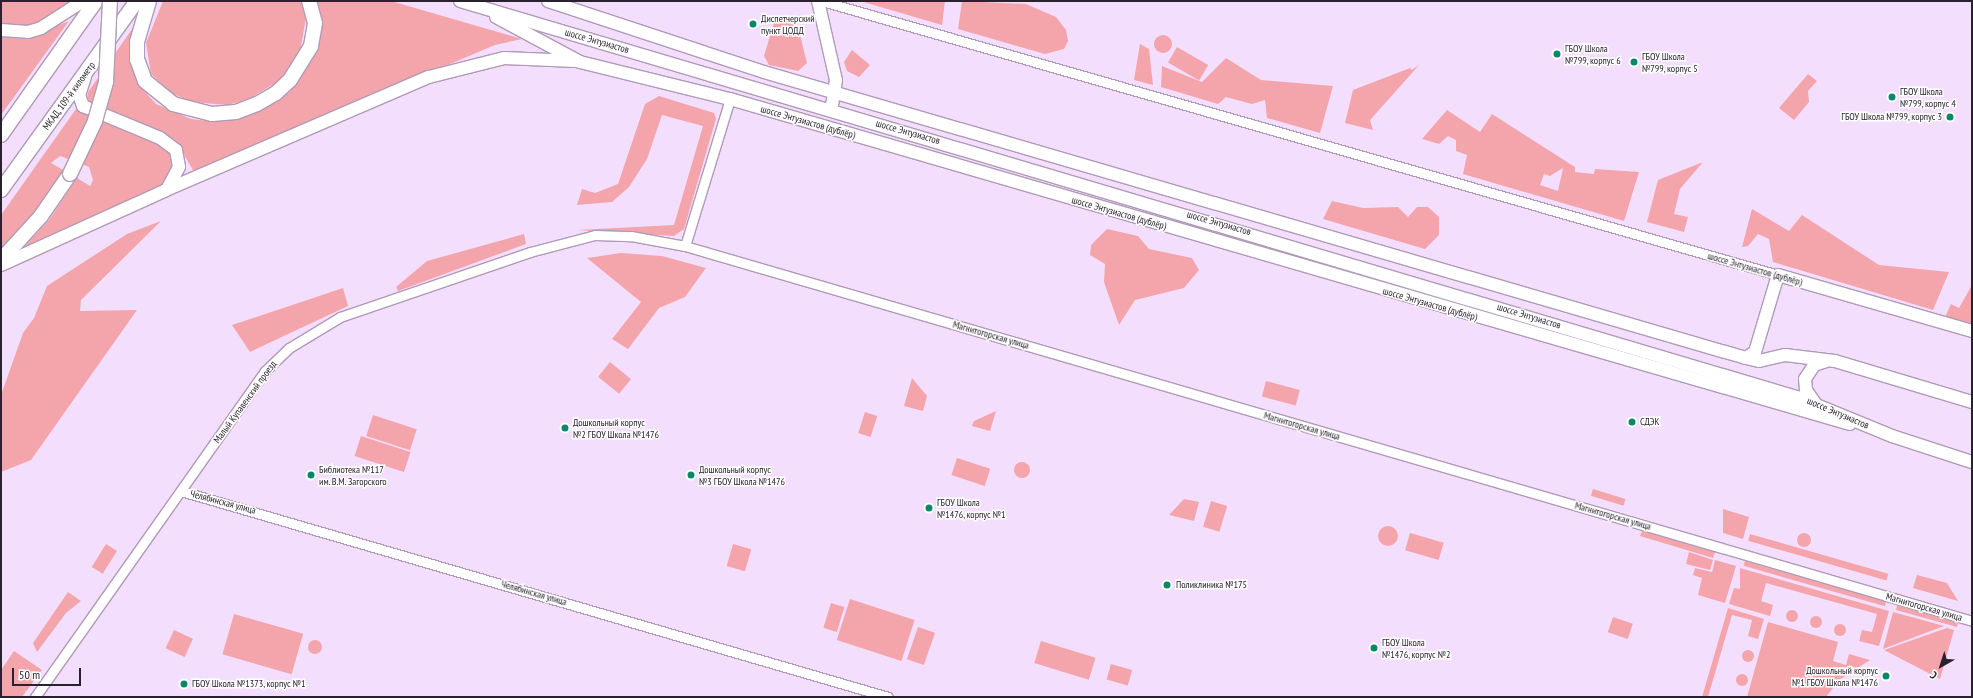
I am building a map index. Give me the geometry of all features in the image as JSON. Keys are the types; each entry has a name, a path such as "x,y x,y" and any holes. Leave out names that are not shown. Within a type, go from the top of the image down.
{"highway":[{"path":"1,135 96,1"},
{"path":"1,260 41,216 70,174 95,121 106,82 110,1"},
{"name":"МКАД, 109-й километр","path":"1,190 138,1"},
{"path":"149,1 137,42 137,59 145,81 173,104 212,114 236,112 257,104 276,93 290,80 311,46 315,23 309,1"}],"main road":[{"path":"1,30 17,33 41,28 83,1"},
{"name":"шоссе Энтузиастов","path":"460,1 831,110 1821,406 1892,436 1972,462"},
{"name":"шоссе Энтузиастов","path":"548,1 564,4 836,92 1754,357 1784,355 1835,361 1972,402"},
{"path":"818,1 836,92 831,110"},
{"name":"шоссе Энтузиастов (дублёр)","path":"472,4 580,62 730,99 1774,404 1892,436"},
{"path":"1,265 166,190 455,68 504,58 580,62"},
{"path":"87,71 79,95 83,106 160,138 176,150 179,167 175,180 166,190"},
{"path":"1754,357 1778,275"},
{"name":"шоссе Энтузиастов (дублёр)","path":"1778,275 1972,331"},
{"path":"1821,406 1806,390 1807,373 1819,362 1835,361"}],"street":[{"name":"шоссе Энтузиастов (дублёр)","path":"822,1 1778,275"},
{"path":"685,246 730,99"},
{"name":"Малый Купавенский проезд","path":"35,697 264,372 289,348 320,327 395,297 553,244 595,235 631,236"},
{"name":"Магнитогорская улица","path":"631,236 685,246 1972,621"},
{"name":"Челябинская улица","path":"181,491 888,697"}],"shaded area":[{"path":"1,1 76,1 65,11 24,29 1,26"},
{"path":"163,1 301,1 306,18 300,52 279,81 247,100 227,105 192,102 171,93 151,74 146,43"},
{"path":"317,1 391,1 522,39 495,45 194,172 182,151 87,100 88,92 137,22 134,71 139,85 156,104 191,119 209,121 243,117 262,110 290,92 313,59 323,24"},
{"path":"860,1 945,1 942,25"},
{"path":"962,1 1026,4 1056,17 1066,30 1068,41 1064,49 1045,54 958,29"},
{"path":"776,16 798,27 807,63 798,71 769,65 764,56"},
{"path":"69,21 1,115 1,37 25,38"},
{"path":"1159,35 1167,35 1172,40 1170,51 1167,53 1159,53 1154,48 1154,40"},
{"path":"1140,44 1149,49 1153,85 1134,80"},
{"path":"1177,47 1208,65 1199,81 1168,63"},
{"path":"852,50 870,65 859,77 847,71 844,62"},
{"path":"1226,58 1261,80 1333,86 1320,133 1267,118 1265,100 1252,104 1226,97 1218,104 1161,87 1162,66 1202,82"},
{"path":"1420,64 1370,120 1373,130 1345,123 1353,90 1410,68 1412,70"},
{"path":"1808,74 1817,81 1808,91 1809,102 1794,120 1779,108"},
{"path":"659,96 714,113 716,119 684,229 674,236 577,230 674,225 703,126 662,115 647,159 629,187 612,202 577,205 582,189 595,193 618,184 645,104"},
{"path":"76,109 159,142 171,151 175,165 166,184 25,246 49,220 77,178 90,186 93,180 89,167 60,156 51,163 65,171 37,212 1,250 1,215"},
{"path":"1447,110 1480,132 1492,114 1575,167 1575,172 1594,174 1595,169 1639,172 1624,221 1463,174 1467,155 1456,151 1456,140 1448,136 1439,144 1422,139","holes":["1563,168 1558,191 1540,185 1544,174 1550,176"]},
{"path":"1703,162 1680,189 1674,214 1688,217 1684,232 1647,222 1658,180"},
{"path":"1332,201 1363,208 1398,207 1408,217 1417,207 1428,207 1439,217 1439,235 1425,249 1323,219"},
{"path":"1752,209 1789,231 1802,215 1879,265 1949,272 1933,310 1773,262 1769,239 1758,234 1748,246 1742,247"},
{"path":"161,221 81,300 80,311 137,310 31,460 1,472 1,395 23,333 34,318 47,286 127,234"},
{"path":"1107,229 1138,236 1149,249 1192,258 1199,270 1184,288 1135,300 1119,325 1104,282 1105,264 1090,255 1091,245"},
{"path":"524,234 526,244 398,291 396,287 427,261"},
{"path":"621,253 662,256 706,268 685,297 659,308 628,349 612,339 641,302 587,258"},
{"path":"1972,285 1972,324 1945,317 1951,304 1959,308"},
{"path":"343,288 348,306 250,352 232,325"},
{"path":"610,362 631,379 619,394 598,377"},
{"path":"912,378 927,396 923,411 904,406"},
{"path":"1266,381 1300,390 1296,406 1262,396"},
{"path":"996,411 990,431 972,426 974,421"},
{"path":"865,412 877,416 871,437 858,433"},
{"path":"373,415 417,429 410,450 366,436"},
{"path":"361,436 410,452 404,472 355,456"},
{"path":"957,458 990,469 985,486 951,475"},
{"path":"1022,462 1029,467 1030,470 1025,477 1022,478 1015,473 1014,470 1019,463"},
{"path":"1593,489 1626,499 1623,506 1591,496"},
{"path":"1184,499 1199,502 1194,521 1169,515"},
{"path":"1211,501 1227,506 1219,532 1203,527"},
{"path":"1723,509 1749,517 1743,539 1723,533"},
{"path":"1388,526 1395,529 1398,536 1395,543 1388,546 1381,543 1378,536 1381,529"},
{"path":"1642,531 1715,552 1713,558 1640,536"},
{"path":"1410,533 1444,543 1439,560 1405,550"},
{"path":"1804,533 1809,535 1811,540 1809,545 1804,547 1799,545 1797,540 1799,535"},
{"path":"1750,534 1888,574 1886,580 1748,541"},
{"path":"106,544 117,551 103,574 92,567"},
{"path":"733,544 751,549 745,571 727,566"},
{"path":"1689,552 1713,560 1710,570 1686,564"},
{"path":"1715,560 1736,566 1725,603 1698,595 1702,578 1693,575 1695,568 1712,572"},
{"path":"1745,561 1886,602 1885,606 1744,566"},
{"path":"1740,568 1889,611 1879,646 1859,641 1862,630 1872,632 1877,614 1766,583 1761,601 1773,605 1770,616 1729,604 1734,588 1740,589"},
{"path":"1917,575 1947,583 1958,601 1913,588"},
{"path":"68,592 81,601 66,613 37,652 33,643"},
{"path":"850,599 915,620 901,661 837,640"},
{"path":"831,603 844,607 837,632 823,628"},
{"path":"1897,605 1958,623 1957,627 1896,610"},
{"path":"1728,608 1764,619 1758,639 1748,636 1752,620 1732,615 1708,697 1702,697"},
{"path":"1790,610 1794,610 1798,616 1794,622 1790,622 1786,618 1786,614"},
{"path":"1893,612 1944,626 1883,649"},
{"path":"234,614 303,634 292,674 222,654"},
{"path":"1814,616 1818,616 1822,622 1818,628 1814,628 1810,624 1810,620"},
{"path":"1613,617 1633,624 1628,639 1608,632"},
{"path":"1768,622 1838,642 1833,661 1846,665 1849,654 1870,660 1839,680 1826,697 1747,697"},
{"path":"1842,624 1845,625 1845,635 1838,636 1835,635 1834,628 1835,625"},
{"path":"918,627 935,633 924,665 907,659"},
{"path":"1947,628 1954,630 1940,679 1884,650"},
{"path":"174,630 193,639 185,657 166,648"},
{"path":"312,640 318,640 322,644 322,650 318,654 312,654 308,650 308,644"},
{"path":"1041,641 1096,658 1089,680 1034,663"},
{"path":"1746,650 1750,650 1754,656 1750,662 1746,662 1742,658 1742,654"},
{"path":"14,651 42,670 22,697 1,697 1,670"},
{"path":"1111,664 1132,670 1128,685 1107,679"},
{"path":"1740,674 1744,674 1748,680 1744,686 1740,686 1736,682 1736,678"}],"place":[{"name":"Диспетчерский пункт ЦОДД","path":"753,24"},
{"name":"ГБОУ Школа №799, корпус 6","path":"1557,54"},
{"name":"ГБОУ Школа №799, корпус 5","path":"1634,62"},
{"name":"ГБОУ Школа №799, корпус 4","path":"1892,97"},
{"name":"ГБОУ Школа №799, корпус 3","path":"1950,117"},
{"name":"СДЭК","path":"1632,422"},
{"name":"Дошкольный корпус №2 ГБОУ Школа №1476","path":"565,428"},
{"name":"Библиотека №117 им. В.М. Загорского","path":"311,475"},
{"name":"Дошкольный корпус №3 ГБОУ Школа №1476","path":"691,475"},
{"name":"ГБОУ Школа №1476, корпус №1","path":"929,508"},
{"name":"Поликлиника №175","path":"1167,585"},
{"name":"ГБОУ Школа №1476, корпус №2","path":"1374,648"},
{"name":"Дошкольный корпус №1 ГБОУ Школа №1476","path":"1886,676"},
{"name":"ГБОУ Школа №1373, корпус №1","path":"184,684"}]}
